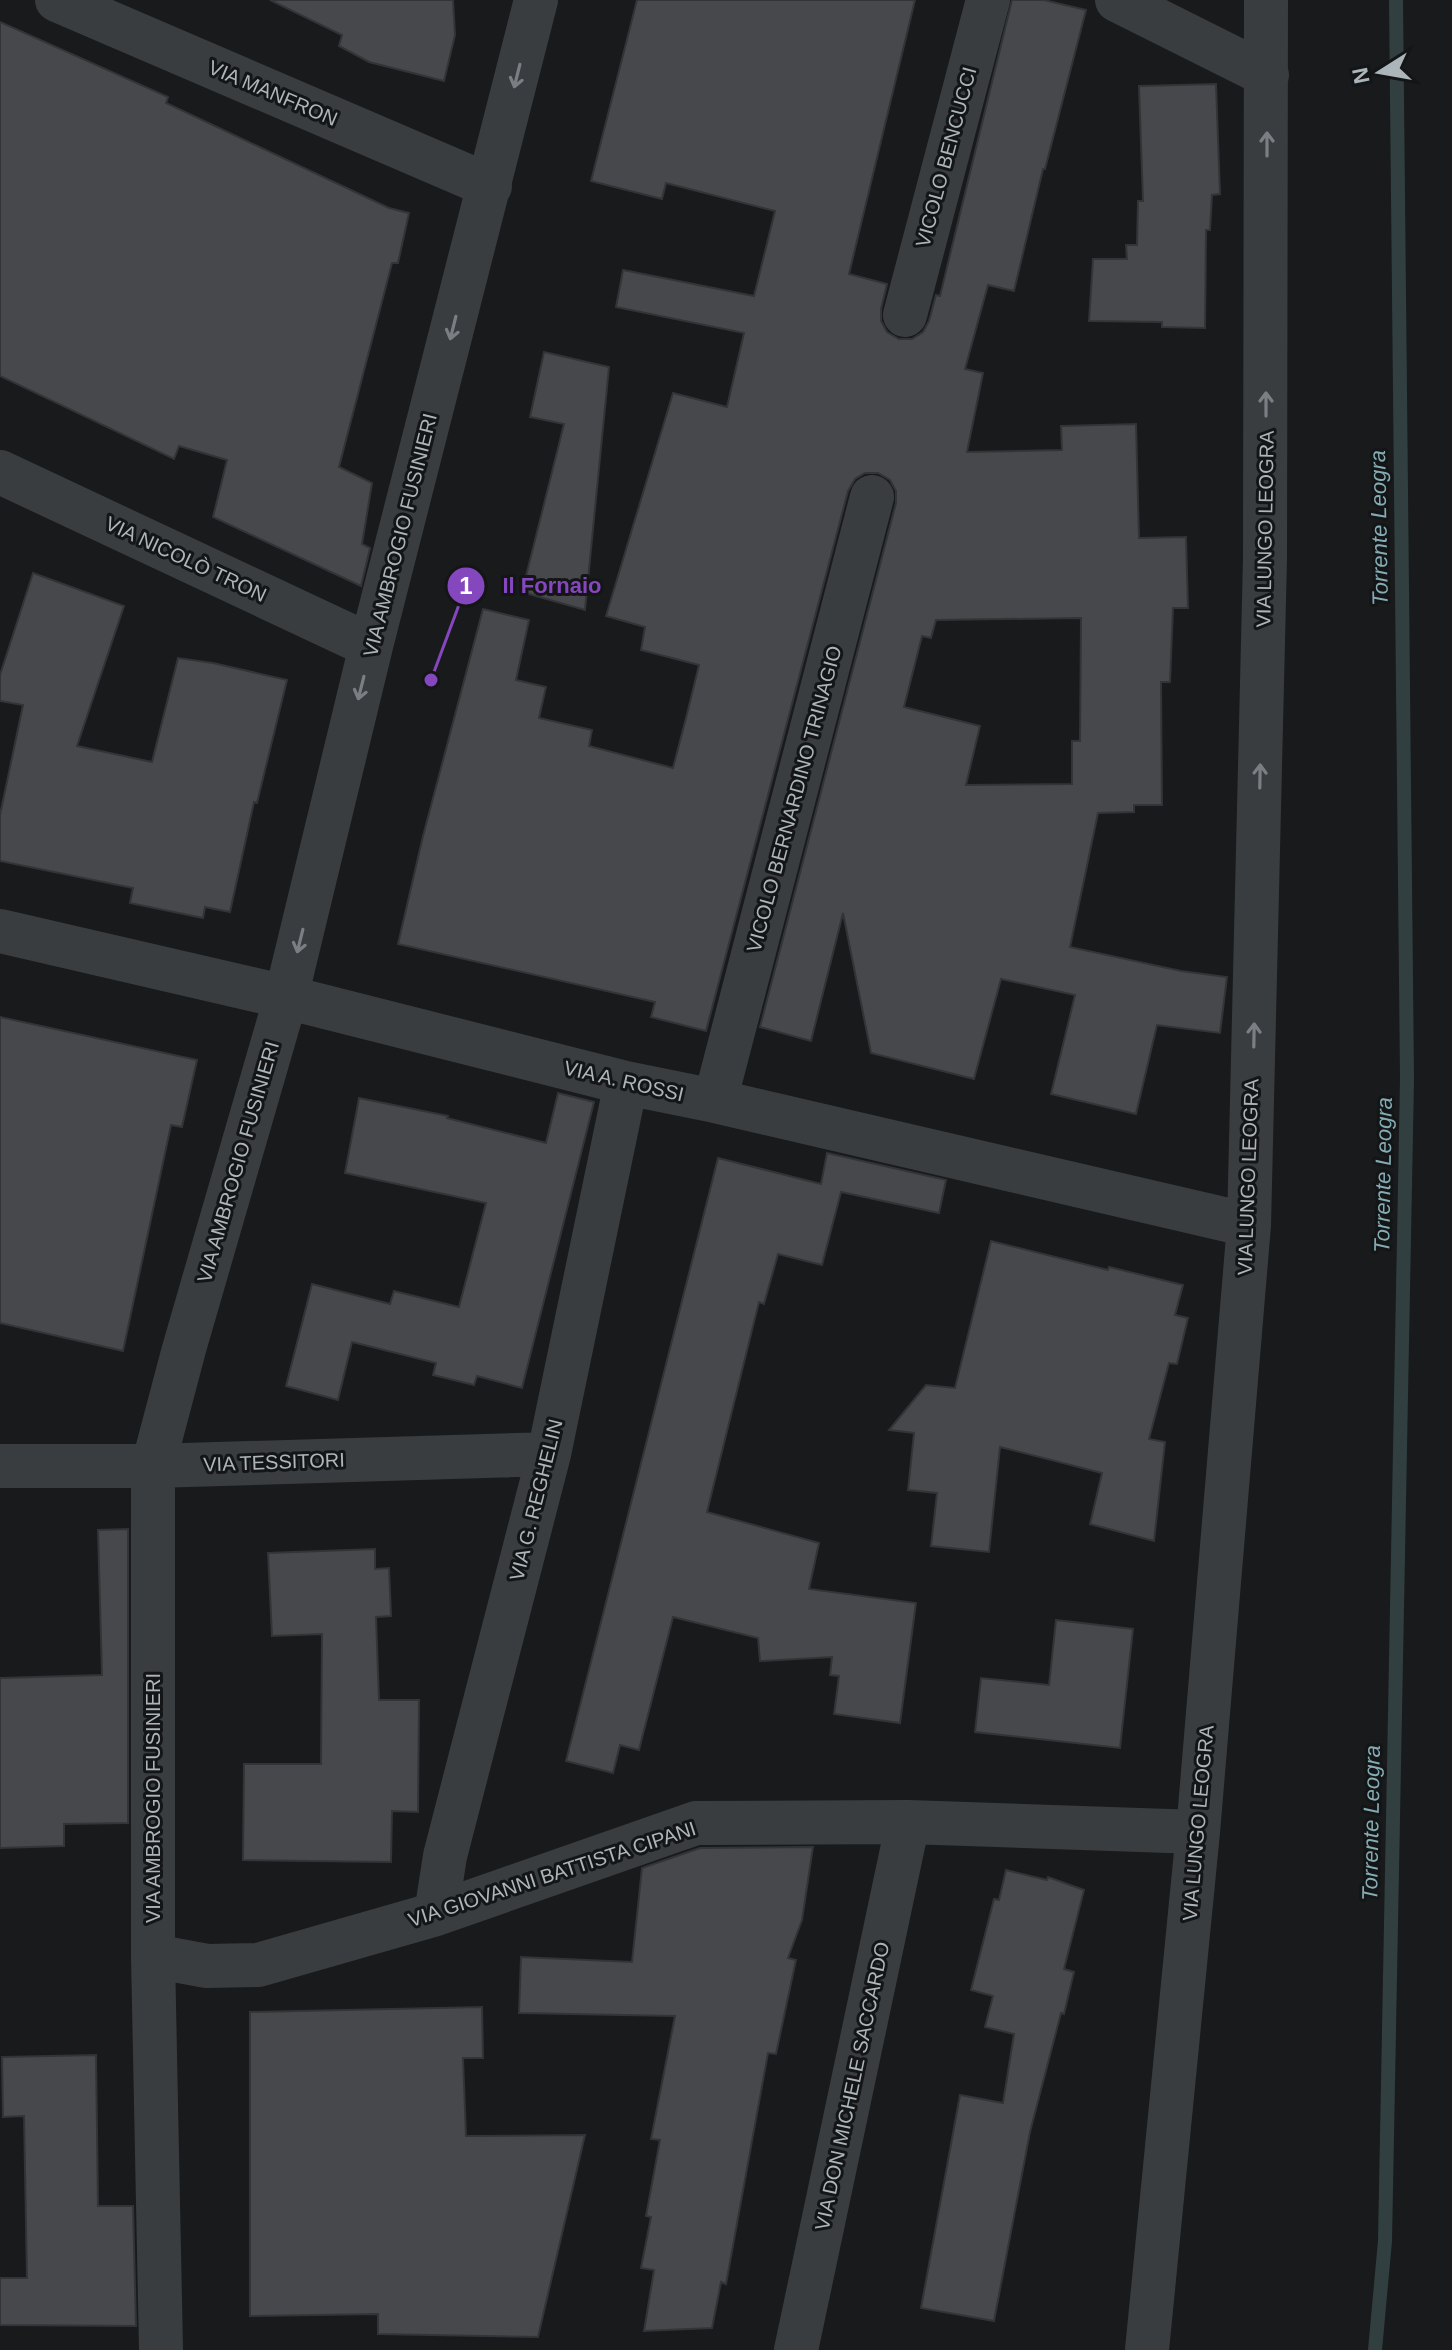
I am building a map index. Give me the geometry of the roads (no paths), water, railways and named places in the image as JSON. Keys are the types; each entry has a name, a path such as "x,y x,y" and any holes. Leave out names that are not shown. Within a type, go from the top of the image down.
{"street":[{"name":"VIA MANFRON","path":"57,0 490,186"},
{"name":"VIA AMBROGIO FUSINIERI","path":"161,2350 153,1956 153,1466 286,997 371,646 536,0"},
{"name":"VICOLO BENCUCCI","path":"905,315 988,0"},
{"path":"1117,0 1267,75"},
{"name":"VIA LUNGO LEOGRA","path":"1147,2350 1198,1832 1249,1225 1265,558 1266,0"},
{"name":"VIA NICOLÒ TRON","path":"0,472 371,646"},
{"name":"VICOLO BERNARDINO TRINAGIO","path":"715,1101 872,497"},
{"name":"VIA A. ROSSI","path":"0,931 286,997 626,1083 1249,1225"},
{"name":"VIA G. REGHELIN","path":"436,1914 445,1856 549,1454 626,1083"},
{"name":"VIA TESSITORI","path":"0,1466 153,1466 549,1454"},
{"name":"VIA GIOVANNI BATTISTA CIPANI","path":"153,1956 207,1966 258,1965 436,1914 696,1823 908,1822 1198,1832"},
{"name":"VIA DON MICHELE SACCARDO","path":"796,2350 908,1822"}],"waterway":[{"name":"Torrente Leogra","path":"1375,2350 1385,2241 1407,1079 1396,0"}],"place":[{"name":"Il Fornaio","path":"431,680"}]}
